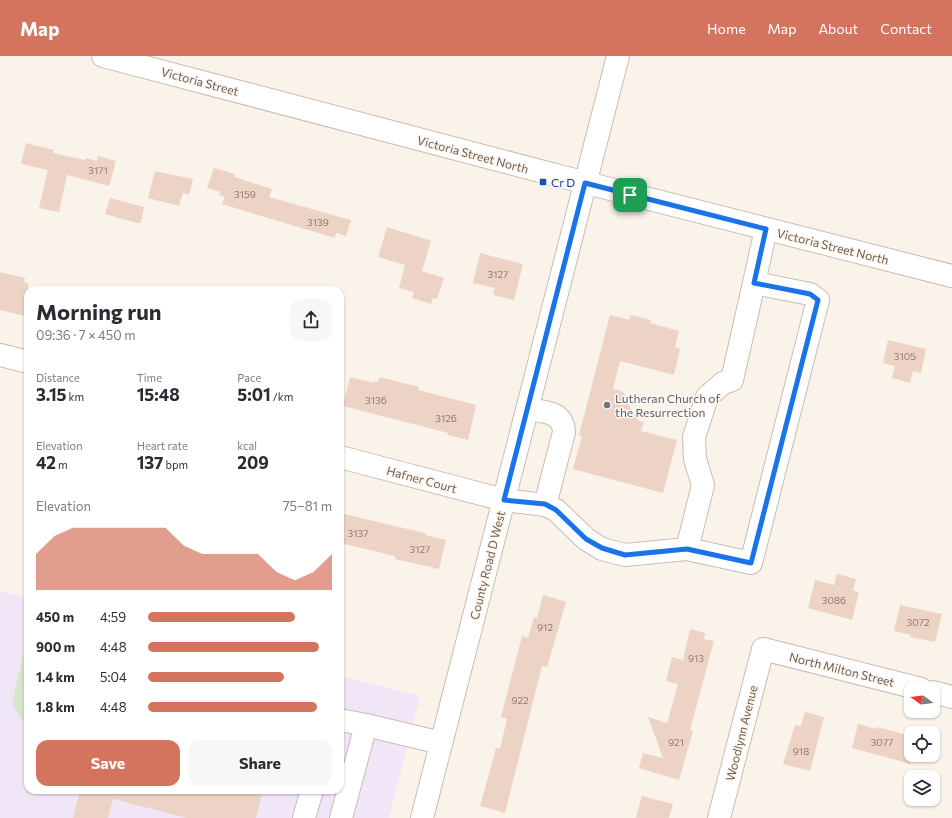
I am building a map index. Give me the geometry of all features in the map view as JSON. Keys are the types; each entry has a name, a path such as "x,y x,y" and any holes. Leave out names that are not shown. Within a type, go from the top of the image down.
{"street":[{"name":"Victoria Street","path":"103,56 296,107"},
{"name":"County Road D West","path":"422,818 618,56"},
{"name":"Victoria Street North","path":"296,107 585,183 952,276"},
{"path":"687,549 703,486 695,459 694,437 707,397 723,383 732,380 766,229"},
{"path":"527,409 553,414 559,417 564,424 564,432 545,504 556,510 586,539 602,548 625,555 687,549 751,563 818,300 810,294 754,283"},
{"path":"0,355 24,361"},
{"name":"Hafner Court","path":"344,458 504,500 545,504"},
{"name":"North Milton Street","path":"763,649 904,685"},
{"name":"Woodlynn Avenue","path":"719,818 763,649"},
{"path":"940,694 952,697"},
{"path":"344,721 441,743"},
{"path":"341,818 366,725"},
{"path":"304,818 311,794"}],"shaded area":[{"path":"0,591 24,597 24,794 344,794 344,677 420,696 389,818 0,818"}],"green space":[{"path":"24,651 24,723 12,705"}],"building":[{"path":"26,143 54,150 53,153 85,160 86,158 97,161 98,156 116,161 109,186 67,175 59,212 39,208 48,170 21,164"},
{"path":"214,168 235,174 234,177 272,189 269,197 351,220 346,236 336,233 335,238 222,204 225,197 219,195 220,192 207,188"},
{"path":"155,171 193,179 189,195 183,193 179,206 148,198"},
{"path":"110,198 144,207 141,223 105,214"},
{"path":"387,227 431,241 422,271 444,278 437,299 433,298 431,304 412,298 414,292 399,288 405,265 378,257"},
{"path":"480,253 523,264 514,300 493,295 495,288 473,283"},
{"path":"0,272 25,278 24,282 28,283 28,286 24,286 24,316 0,310"},
{"name":"Lutheran Church of the Resurrection","path":"610,315 629,320 631,315 651,320 650,323 679,331 675,347 680,349 674,375 620,361 613,389 622,391 629,400 628,404 639,421 644,422 641,431 677,440 663,493 573,469 582,436 579,435"},
{"path":"888,340 926,349 921,373 913,371 910,383 892,378 895,366 883,363"},
{"path":"350,377 375,383 375,381 378,382 380,377 419,387 418,390 476,405 468,440 448,435 448,433 344,406"},
{"path":"344,514 425,533 425,535 446,540 439,569 395,559 395,556 344,544"},
{"path":"837,574 856,579 853,590 859,592 852,620 808,608 815,580 834,585"},
{"path":"543,595 566,602 547,667 542,666 505,813 480,806 496,748 500,749 507,719 501,717 522,636 528,638 534,617 537,618"},
{"path":"900,605 942,614 935,642 910,637 911,635 894,631"},
{"path":"690,629 705,633 704,639 714,641 690,730 693,731 679,780 639,768 643,753 663,758 648,717 667,723 678,684 666,681 672,657 683,660"},
{"path":"805,712 824,717 810,771 783,764 795,725 801,726"},
{"path":"858,724 904,734 904,762 911,762 911,764 852,748"},
{"path":"79,794 262,794 256,818 187,818 113,799 108,818 73,818"},
{"path":"642,796 673,804 669,818 636,818"}],"place":[{"name":"Cr D","path":"543,182"},
{"name":"Lutheran Church of the Resurrection","path":"607,405"}],"route":[{"path":"585,183 630,195 766,229 754,283 810,294 818,300 751,563 687,549 625,555 602,548 586,539 556,510 545,504 504,500 585,183"}]}
